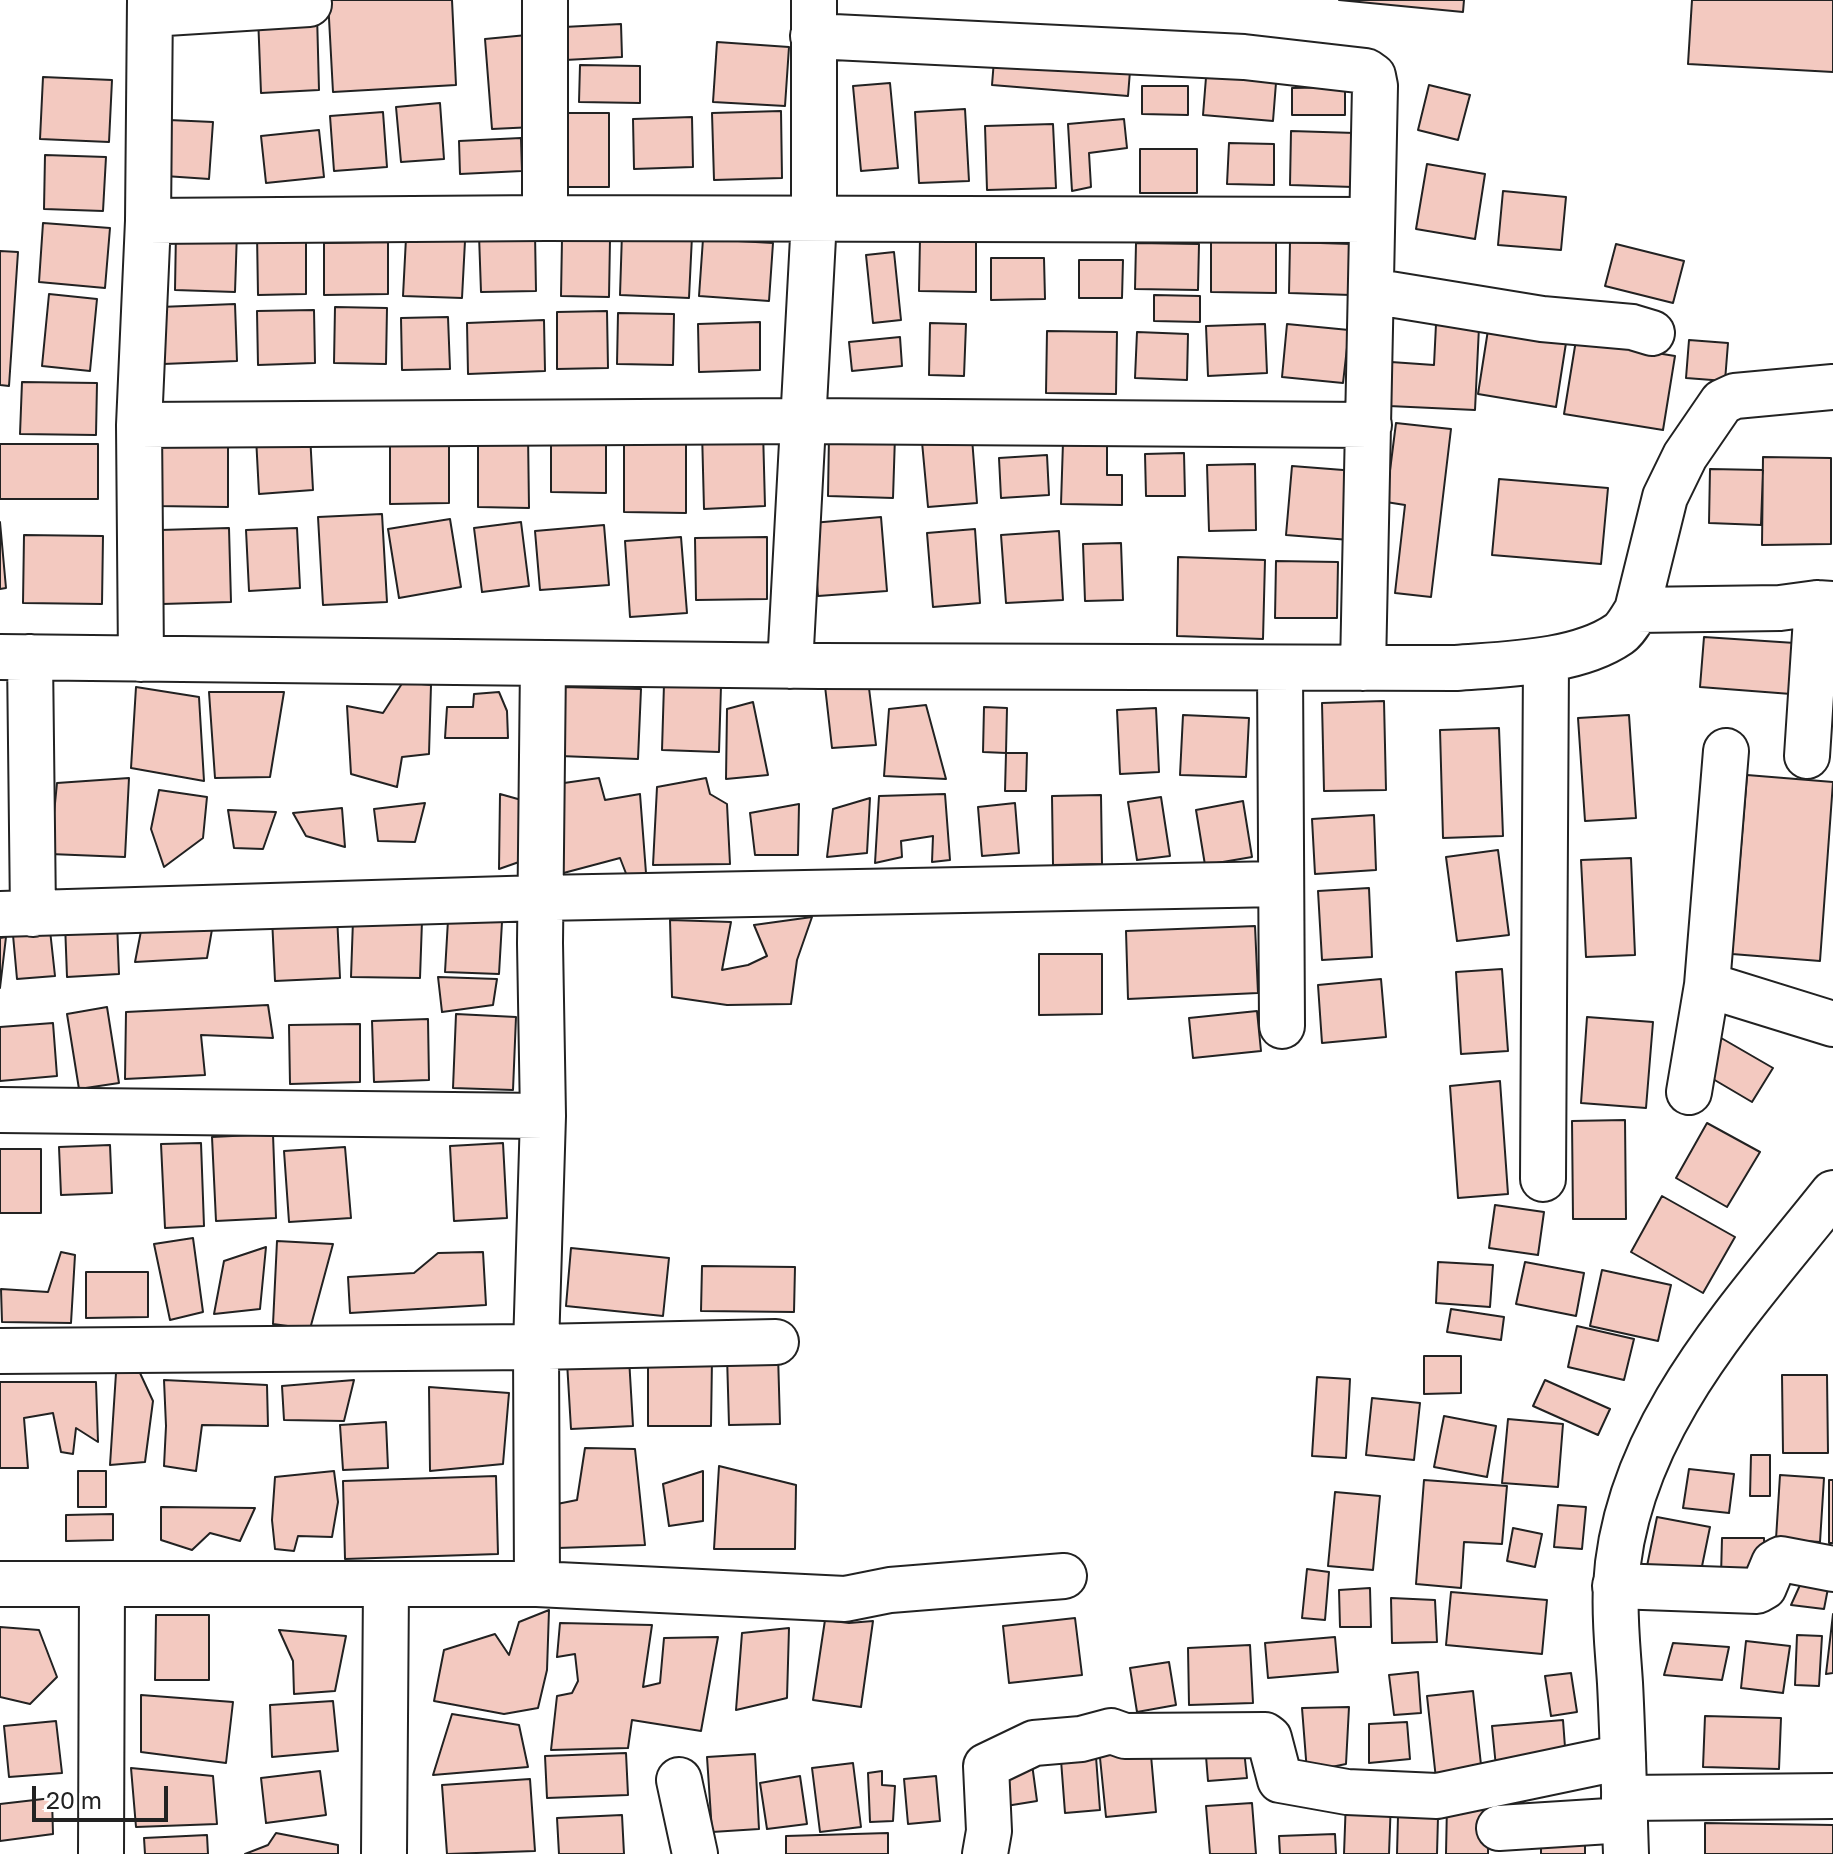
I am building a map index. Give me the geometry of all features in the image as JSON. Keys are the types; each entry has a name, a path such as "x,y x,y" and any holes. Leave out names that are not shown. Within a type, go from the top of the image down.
{"street":[{"path":"545,0 545,218"},
{"path":"141,659 139,425 148,221 150,7 309,4"},
{"path":"790,666 814,219 814,18 1244,57 1366,71 1373,76 1363,668"},
{"path":"148,221 545,218 1372,220"},
{"path":"1371,291 1542,319 1632,327 1652,333"},
{"path":"1280,884 541,898 17,914 15,657 1280,668 1456,668 1546,661 1599,644 1621,633 1637,610 1665,497 1685,456 1722,402 1735,396 1833,387"},
{"path":"139,425 804,421 1369,425"},
{"path":"1637,610 1780,608 1825,603 1807,756"},
{"path":"1543,1179 1546,661"},
{"path":"537,1584 536,1347 543,1116 543,663"},
{"path":"1280,668 1282,1026"},
{"path":"1689,1092 1707,985 1726,751"},
{"path":"1707,985 1833,1024"},
{"path":"0,1110 543,1116"},
{"path":"1624,1807 1615,1586 1624,1529 1637,1479 1673,1409 1712,1344 1833,1193"},
{"path":"0,1351 776,1342"},
{"path":"1615,1586 1757,1591 1764,1587 1774,1563 1781,1559 1833,1569"},
{"path":"0,1584 537,1584 845,1599 890,1590 1064,1576"},
{"path":"101,1854 102,1584"},
{"path":"384,1854 386,1585"},
{"path":"985,1854 989,1831 986,1766 1034,1743 1081,1739 1111,1731 1125,1736 1265,1735 1271,1744 1280,1780 1347,1792 1413,1796 1465,1792 1624,1807"},
{"path":"679,1780 695,1854"},
{"path":"1499,1828 1624,1807 1833,1796"}],"building":[{"path":"328,0 452,0 456,85 333,92"},
{"path":"1339,0 1464,0 1463,12"},
{"path":"1692,0 1833,0 1833,72 1688,64"},
{"path":"317,14 319,90 261,93 258,16"},
{"path":"621,24 622,57 565,60 564,27"},
{"path":"527,35 534,127 492,129 485,39"},
{"path":"717,42 789,47 785,106 713,102"},
{"path":"994,60 1130,71 1128,96 992,85"},
{"path":"580,65 640,66 640,103 579,102"},
{"path":"1207,65 1277,70 1273,121 1203,115"},
{"path":"43,77 112,80 109,142 40,139"},
{"path":"890,83 898,168 861,171 853,86"},
{"path":"1429,85 1470,95 1458,140 1418,130"},
{"path":"1142,86 1188,86 1188,115 1142,114"},
{"path":"1345,87 1345,115 1292,115 1292,88"},
{"path":"440,103 444,159 401,162 396,107"},
{"path":"965,109 969,181 919,183 915,112"},
{"path":"781,111 782,178 714,180 712,113"},
{"path":"383,112 387,167 334,171 330,116"},
{"path":"567,113 609,113 609,187 566,187"},
{"path":"692,117 693,167 634,169 633,119"},
{"path":"1124,119 1127,148 1089,153 1091,187 1072,191 1068,124"},
{"path":"169,120 213,122 209,179 165,176"},
{"path":"1053,124 1056,188 987,190 985,126"},
{"path":"319,130 324,177 266,183 261,136"},
{"path":"1291,131 1355,133 1353,187 1290,185"},
{"path":"521,138 522,171 460,174 459,141"},
{"path":"1229,143 1274,144 1274,185 1227,184"},
{"path":"1140,149 1197,149 1197,193 1140,193"},
{"path":"45,155 106,157 103,211 44,209"},
{"path":"1427,164 1485,174 1475,239 1416,229"},
{"path":"1503,191 1566,197 1561,250 1498,245"},
{"path":"43,223 110,228 105,288 39,282"},
{"path":"176,230 237,231 235,292 175,290"},
{"path":"306,233 306,294 258,295 257,234"},
{"path":"535,233 536,291 481,292 479,235"},
{"path":"622,233 692,236 689,298 620,295"},
{"path":"406,238 465,241 462,298 403,296"},
{"path":"920,238 976,239 976,292 919,291"},
{"path":"562,239 610,240 609,297 561,296"},
{"path":"703,239 773,243 769,301 699,296"},
{"path":"1211,240 1276,241 1276,293 1211,292"},
{"path":"388,242 388,294 324,295 324,243"},
{"path":"1290,242 1351,244 1351,295 1289,293"},
{"path":"1136,243 1199,244 1198,290 1135,289"},
{"path":"1616,244 1684,261 1673,303 1605,286"},
{"path":"0,251 18,252 9,386 0,385"},
{"path":"894,252 901,320 873,323 866,255"},
{"path":"991,258 1044,258 1045,299 991,300"},
{"path":"1079,260 1123,260 1122,298 1079,298"},
{"path":"49,294 97,299 90,371 42,366"},
{"path":"1154,295 1200,296 1200,322 1154,321"},
{"path":"235,304 237,361 163,364 160,307"},
{"path":"335,307 387,308 386,364 334,363"},
{"path":"314,310 315,363 258,365 257,311"},
{"path":"607,311 608,368 557,369 557,312"},
{"path":"618,313 674,314 673,365 617,364"},
{"path":"448,317 450,369 402,370 401,318"},
{"path":"544,320 545,371 468,374 467,323"},
{"path":"760,322 760,370 699,372 698,324"},
{"path":"930,323 966,324 964,376 929,375"},
{"path":"1265,324 1267,373 1208,376 1206,326"},
{"path":"1287,324 1349,330 1343,383 1282,377"},
{"path":"1436,324 1479,327 1475,410 1389,406 1391,362 1434,365"},
{"path":"1488,330 1566,343 1556,407 1478,394"},
{"path":"1047,331 1117,332 1116,394 1046,393"},
{"path":"1137,332 1188,334 1187,380 1135,378"},
{"path":"900,337 902,366 852,371 849,342"},
{"path":"1576,340 1675,356 1663,430 1564,414"},
{"path":"1689,340 1728,343 1725,381 1686,378"},
{"path":"22,382 97,383 96,435 20,434"},
{"path":"1396,423 1451,429 1431,597 1395,593 1405,505 1386,502"},
{"path":"763,430 765,506 704,509 702,431"},
{"path":"478,433 528,433 529,508 478,507"},
{"path":"310,434 313,490 259,494 256,437"},
{"path":"390,434 449,434 449,503 390,504"},
{"path":"624,435 686,435 686,513 624,512"},
{"path":"829,435 895,436 893,498 828,496"},
{"path":"155,438 228,439 228,507 155,506"},
{"path":"972,438 977,503 928,507 922,442"},
{"path":"551,442 606,443 606,493 551,492"},
{"path":"1063,442 1107,443 1107,475 1122,475 1122,505 1061,504"},
{"path":"0,444 98,444 98,499 0,499"},
{"path":"1184,453 1185,496 1146,496 1145,454"},
{"path":"1047,455 1049,495 1001,498 999,458"},
{"path":"1763,457 1831,458 1831,544 1762,545"},
{"path":"1255,464 1256,530 1209,531 1207,465"},
{"path":"1292,466 1356,471 1350,540 1286,535"},
{"path":"1710,469 1763,470 1761,525 1709,523"},
{"path":"1499,479 1608,488 1601,564 1492,555"},
{"path":"382,514 387,602 323,605 318,517"},
{"path":"881,517 887,591 818,596 812,523"},
{"path":"450,519 461,587 399,598 388,529"},
{"path":"0,522 6,588 0,589"},
{"path":"521,522 529,586 482,592 474,528"},
{"path":"604,525 609,585 540,590 535,531"},
{"path":"229,528 231,602 162,604 160,530"},
{"path":"297,528 300,588 249,591 246,530"},
{"path":"975,529 980,603 933,607 927,533"},
{"path":"1059,531 1063,600 1006,603 1001,535"},
{"path":"24,535 103,536 102,604 23,603"},
{"path":"681,537 687,613 630,617 625,541"},
{"path":"767,537 767,599 696,600 695,538"},
{"path":"1121,543 1123,600 1085,601 1083,544"},
{"path":"1178,557 1265,560 1263,639 1177,636"},
{"path":"1276,561 1338,562 1337,618 1275,618"},
{"path":"1704,637 1795,643 1791,694 1700,687"},
{"path":"868,680 876,745 832,748 825,686"},
{"path":"403,682 431,685 429,754 402,757 397,787 351,774 347,706 383,713"},
{"path":"664,684 721,686 719,752 662,750"},
{"path":"136,687 199,697 204,781 131,768"},
{"path":"562,687 641,689 638,759 560,756"},
{"path":"209,692 284,692 270,777 215,778"},
{"path":"499,692 507,711 508,738 445,738 447,707 473,707 474,694"},
{"path":"1384,701 1386,790 1324,791 1322,703"},
{"path":"753,702 768,775 726,779 727,709"},
{"path":"926,705 946,779 884,776 889,709"},
{"path":"984,707 1007,708 1006,753 983,752"},
{"path":"1156,708 1159,772 1120,774 1117,710"},
{"path":"1183,715 1249,718 1246,777 1180,775"},
{"path":"1629,715 1636,818 1585,821 1578,718"},
{"path":"1499,728 1503,836 1443,838 1440,730"},
{"path":"1006,753 1027,753 1026,791 1005,791"},
{"path":"1747,775 1833,782 1820,961 1732,954"},
{"path":"129,778 125,857 50,854 57,783"},
{"path":"599,778 605,800 640,794 646,873 627,876 620,858 556,875 557,784"},
{"path":"706,778 710,794 727,804 730,864 653,865 657,787"},
{"path":"159,790 207,797 203,838 164,867 151,829"},
{"path":"500,794 525,801 519,862 499,869"},
{"path":"945,794 950,860 932,862 933,836 901,841 902,857 875,863 879,796"},
{"path":"1101,795 1102,864 1053,865 1052,796"},
{"path":"1161,797 1170,856 1137,860 1128,802"},
{"path":"870,798 867,853 827,857 833,809"},
{"path":"1243,801 1252,857 1205,865 1196,810"},
{"path":"425,803 415,842 378,841 374,809"},
{"path":"1015,803 1019,853 982,856 978,807"},
{"path":"799,804 798,855 755,855 750,813"},
{"path":"342,808 345,847 306,836 293,813"},
{"path":"228,810 276,812 263,849 234,848"},
{"path":"1374,815 1376,870 1315,874 1312,819"},
{"path":"1498,850 1509,935 1457,941 1446,857"},
{"path":"1631,858 1635,955 1586,957 1581,860"},
{"path":"1369,888 1372,957 1322,960 1318,891"},
{"path":"337,915 340,978 275,981 272,918"},
{"path":"812,917 797,960 791,1004 727,1005 672,997 670,920 731,922 722,970 748,965 767,956 754,925"},
{"path":"214,918 207,958 135,962 141,931"},
{"path":"353,920 422,921 420,978 351,977"},
{"path":"448,920 502,922 499,974 445,972"},
{"path":"49,921 55,976 17,979 12,924"},
{"path":"117,921 119,974 67,977 65,923"},
{"path":"1255,926 1258,993 1128,999 1126,931"},
{"path":"6,937 0,988 0,938"},
{"path":"1039,954 1102,954 1102,1014 1039,1015"},
{"path":"1502,969 1508,1051 1461,1054 1456,972"},
{"path":"438,977 497,979 493,1005 442,1012"},
{"path":"1381,979 1386,1037 1322,1043 1318,985"},
{"path":"268,1005 273,1038 201,1035 205,1075 125,1079 126,1012"},
{"path":"107,1007 119,1083 79,1089 67,1014"},
{"path":"1257,1011 1261,1051 1193,1058 1189,1018"},
{"path":"456,1014 516,1017 513,1090 453,1088"},
{"path":"1587,1017 1653,1022 1646,1108 1581,1103"},
{"path":"428,1019 429,1080 374,1082 372,1021"},
{"path":"53,1023 57,1076 0,1081 0,1027"},
{"path":"360,1024 360,1082 290,1084 289,1025"},
{"path":"1716,1035 1773,1068 1752,1102 1696,1069"},
{"path":"1500,1081 1508,1194 1458,1198 1450,1086"},
{"path":"1625,1120 1626,1219 1573,1219 1572,1121"},
{"path":"1707,1123 1760,1152 1727,1207 1676,1178"},
{"path":"273,1134 276,1218 216,1221 212,1137"},
{"path":"201,1143 204,1226 165,1228 161,1144"},
{"path":"503,1143 507,1218 454,1221 450,1146"},
{"path":"110,1145 112,1193 61,1195 59,1147"},
{"path":"345,1147 351,1218 289,1222 284,1151"},
{"path":"0,1149 41,1149 41,1213 0,1213"},
{"path":"1662,1196 1735,1237 1703,1293 1631,1252"},
{"path":"1495,1205 1544,1212 1538,1255 1489,1248"},
{"path":"193,1238 203,1312 170,1320 154,1244"},
{"path":"277,1241 333,1244 310,1329 273,1324"},
{"path":"266,1247 260,1309 214,1314 224,1261"},
{"path":"571,1248 669,1258 663,1316 566,1306"},
{"path":"61,1252 75,1255 71,1323 2,1322 1,1289 48,1292"},
{"path":"483,1252 486,1305 350,1313 348,1277 414,1273 438,1253"},
{"path":"1438,1262 1493,1265 1490,1307 1436,1303"},
{"path":"1525,1262 1584,1273 1576,1316 1516,1304"},
{"path":"702,1266 795,1267 794,1312 701,1311"},
{"path":"1602,1270 1671,1285 1658,1341 1590,1326"},
{"path":"86,1272 148,1272 148,1317 86,1318"},
{"path":"1451,1309 1504,1317 1501,1340 1447,1332"},
{"path":"1577,1326 1634,1339 1624,1380 1568,1367"},
{"path":"778,1354 780,1424 729,1425 727,1356"},
{"path":"1424,1356 1461,1356 1461,1393 1424,1394"},
{"path":"629,1358 633,1426 571,1429 567,1362"},
{"path":"648,1359 712,1359 711,1426 648,1426"},
{"path":"116,1373 140,1373 153,1401 145,1462 110,1465"},
{"path":"1782,1375 1827,1375 1828,1453 1783,1453"},
{"path":"1317,1377 1350,1379 1346,1458 1312,1456"},
{"path":"164,1380 267,1385 268,1426 202,1425 196,1471 164,1466"},
{"path":"354,1380 344,1421 284,1420 282,1386"},
{"path":"1545,1380 1610,1409 1598,1435 1533,1406"},
{"path":"0,1382 96,1382 98,1442 76,1428 73,1454 61,1452 53,1413 24,1418 28,1468 0,1468"},
{"path":"429,1387 509,1393 503,1464 430,1471"},
{"path":"1372,1398 1420,1403 1414,1460 1366,1455"},
{"path":"1444,1416 1496,1426 1487,1477 1434,1467"},
{"path":"1508,1419 1563,1424 1558,1487 1502,1483"},
{"path":"386,1422 388,1468 343,1470 340,1425"},
{"path":"585,1448 635,1449 645,1545 558,1548 557,1504 577,1500"},
{"path":"1751,1455 1770,1455 1770,1496 1750,1496"},
{"path":"719,1466 796,1485 795,1549 714,1549"},
{"path":"1689,1469 1734,1474 1729,1513 1683,1508"},
{"path":"78,1471 106,1471 106,1507 78,1507"},
{"path":"334,1471 338,1502 332,1537 298,1536 294,1551 275,1549 272,1520 275,1477"},
{"path":"703,1471 703,1521 669,1526 663,1484"},
{"path":"1780,1475 1824,1478 1820,1542 1776,1539"},
{"path":"496,1476 498,1554 345,1559 343,1481"},
{"path":"1424,1480 1507,1486 1502,1544 1464,1542 1461,1588 1416,1584"},
{"path":"1829,1480 1833,1480 1833,1543 1829,1543"},
{"path":"1335,1492 1380,1496 1373,1570 1328,1566"},
{"path":"1558,1505 1586,1507 1582,1549 1554,1547"},
{"path":"161,1507 255,1508 240,1541 210,1533 192,1550 161,1540"},
{"path":"113,1514 113,1540 66,1541 66,1515"},
{"path":"1657,1517 1710,1527 1700,1576 1647,1566"},
{"path":"1513,1528 1542,1534 1535,1567 1507,1561"},
{"path":"1722,1538 1764,1538 1765,1576 1721,1576"},
{"path":"1307,1569 1329,1572 1325,1620 1302,1618"},
{"path":"1805,1574 1830,1578 1824,1609 1791,1605"},
{"path":"1370,1588 1371,1627 1340,1627 1339,1590"},
{"path":"1451,1592 1547,1600 1542,1654 1446,1645"},
{"path":"1391,1598 1435,1600 1437,1642 1392,1643"},
{"path":"549,1610 547,1670 538,1708 504,1714 434,1701 444,1650 495,1634 509,1655 519,1622"},
{"path":"1833,1614 1833,1673 1826,1674"},
{"path":"156,1615 209,1615 209,1680 155,1680"},
{"path":"1075,1618 1082,1675 1009,1683 1003,1626"},
{"path":"825,1620 849,1623 873,1621 861,1707 813,1700"},
{"path":"560,1623 652,1625 643,1687 660,1683 664,1638 718,1637 701,1731 632,1720 628,1748 551,1750 557,1696 572,1693 578,1681 575,1654 557,1657"},
{"path":"0,1627 39,1630 57,1677 30,1704 0,1697"},
{"path":"789,1628 787,1698 736,1710 742,1633"},
{"path":"279,1630 346,1636 335,1691 294,1694 293,1661"},
{"path":"1797,1635 1822,1636 1819,1686 1795,1685"},
{"path":"1335,1637 1338,1672 1268,1678 1265,1643"},
{"path":"1746,1641 1790,1646 1783,1693 1741,1688"},
{"path":"1673,1643 1729,1647 1722,1680 1664,1675"},
{"path":"1250,1645 1253,1703 1189,1705 1188,1648"},
{"path":"1169,1662 1176,1705 1137,1712 1130,1668"},
{"path":"1418,1672 1421,1713 1394,1715 1389,1675"},
{"path":"1571,1673 1577,1712 1551,1716 1545,1676"},
{"path":"1473,1691 1482,1774 1436,1779 1427,1696"},
{"path":"141,1695 233,1702 226,1763 141,1752"},
{"path":"333,1701 338,1751 272,1757 270,1705"},
{"path":"1349,1707 1346,1764 1307,1772 1302,1708"},
{"path":"452,1714 519,1725 528,1767 433,1775"},
{"path":"1705,1716 1781,1718 1779,1769 1703,1767"},
{"path":"1563,1720 1566,1761 1496,1767 1492,1726"},
{"path":"56,1721 62,1773 9,1777 4,1726"},
{"path":"1407,1722 1410,1759 1369,1763 1369,1724"},
{"path":"1243,1741 1247,1778 1208,1781 1205,1744"},
{"path":"1150,1744 1156,1812 1106,1817 1099,1748"},
{"path":"626,1753 628,1795 547,1798 545,1756"},
{"path":"755,1754 759,1829 712,1832 707,1757"},
{"path":"1096,1757 1100,1810 1065,1813 1061,1760"},
{"path":"853,1763 861,1827 820,1832 812,1768"},
{"path":"1032,1764 1037,1801 1006,1806 1000,1769"},
{"path":"131,1768 213,1776 217,1824 136,1827"},
{"path":"320,1771 326,1815 266,1823 261,1778"},
{"path":"882,1771 882,1785 895,1786 893,1821 870,1822 868,1773"},
{"path":"800,1776 807,1824 767,1829 760,1783"},
{"path":"936,1776 940,1821 908,1824 904,1779"},
{"path":"530,1779 535,1851 447,1854 442,1785"},
{"path":"52,1798 53,1834 0,1841 0,1804"},
{"path":"1346,1799 1391,1800 1389,1854 1344,1854"},
{"path":"1252,1803 1256,1854 1210,1854 1206,1806"},
{"path":"1447,1804 1489,1805 1488,1854 1446,1854"},
{"path":"622,1815 624,1854 559,1854 557,1818"},
{"path":"1398,1816 1438,1817 1437,1854 1397,1854"},
{"path":"1705,1823 1833,1825 1833,1854 1705,1854"},
{"path":"276,1833 338,1845 338,1854 245,1854 268,1845"},
{"path":"888,1833 888,1854 786,1854 786,1836"},
{"path":"1541,1833 1585,1833 1585,1854 1541,1854"},
{"path":"1335,1834 1336,1854 1280,1854 1279,1836"},
{"path":"207,1835 208,1854 145,1854 144,1838"}]}
